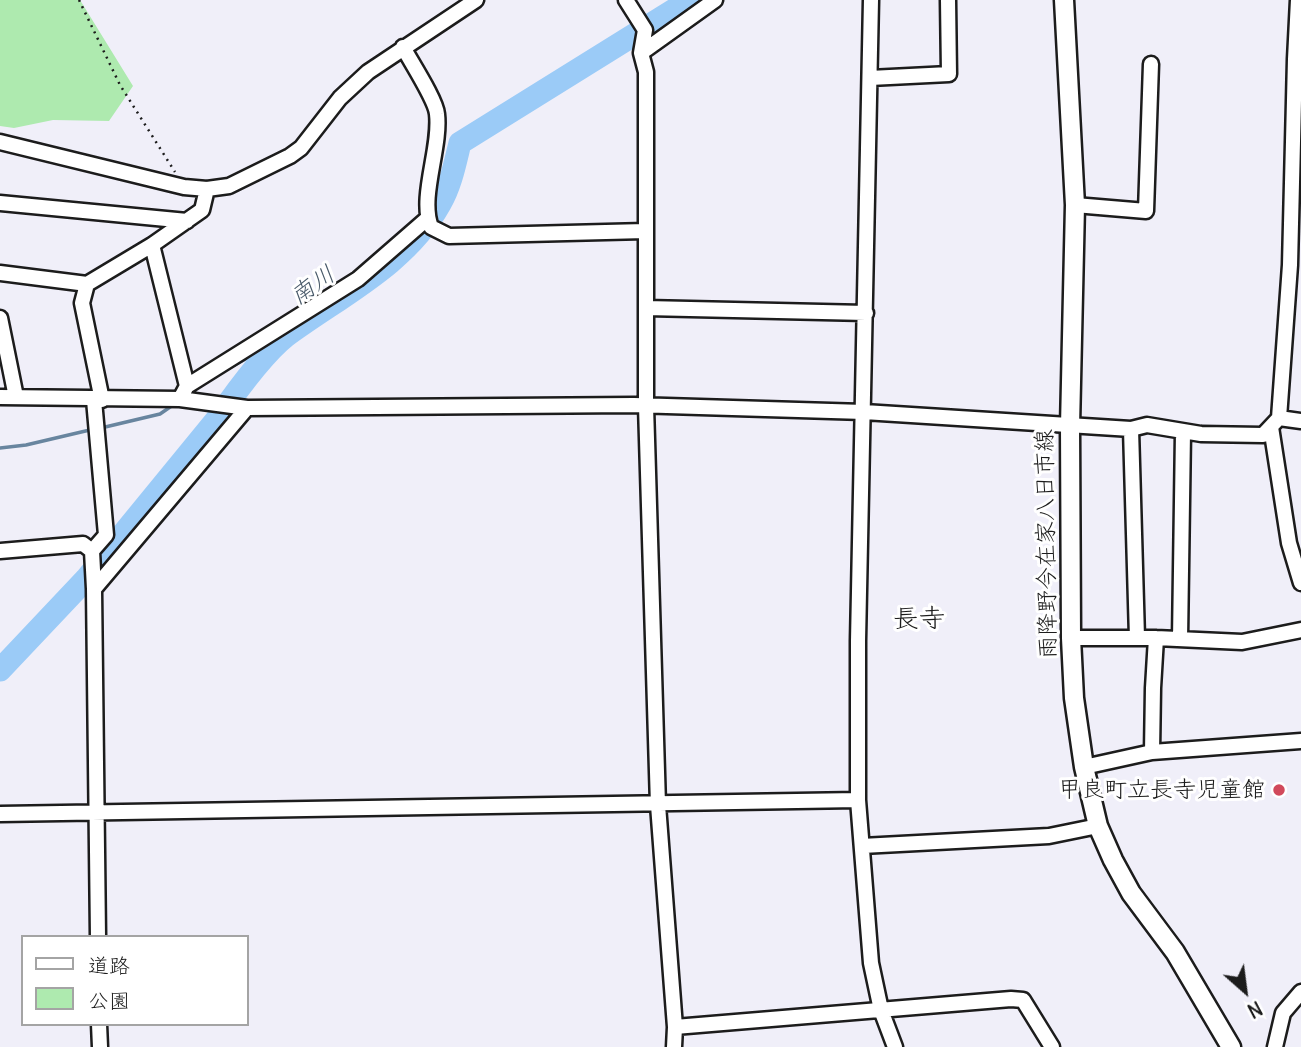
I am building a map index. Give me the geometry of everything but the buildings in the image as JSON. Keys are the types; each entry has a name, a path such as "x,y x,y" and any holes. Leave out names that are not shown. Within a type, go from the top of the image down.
{"main road":[{"name":"雨降野今在家八日市線","path":"1064,0 1075,205 1070,426 1072,638 1074,698 1084,767 1098,826 1131,893 1175,952 1231,1047"}],"street":[{"path":"0,142 184,187 207,189 229,186 301,148 340,98 368,72 476,0"},
{"path":"626,0 645,30 642,53 646,72 646,405 658,804 675,1027 674,1047"},
{"path":"642,53 715,0"},
{"path":"871,0 858,641 858,800 871,963 881,1010 895,1047"},
{"path":"870,78 949,74 948,0"},
{"path":"1298,0 1296,265 1275,423 1289,543 1301,583"},
{"path":"403,47 437,111 438,133 428,218 431,227 449,236 645,231"},
{"path":"1075,205 1146,211 1151,64"},
{"path":"0,273 87,284 202,210 207,189"},
{"path":"0,203 187,221"},
{"path":"180,400 187,386 358,279 428,218"},
{"path":"152,244 187,386"},
{"path":"87,284 82,303 98,400 106,535 92,551 98,935"},
{"path":"646,308 866,313"},
{"path":"0,318 16,397"},
{"path":"0,397 180,400 247,408 646,405 864,412 1131,429 1147,425 1183,432 1263,435 1275,423 1301,421"},
{"path":"94,589 247,408"},
{"path":"1131,429 1137,638"},
{"path":"1180,639 1183,432"},
{"path":"0,551 83,544 92,551"},
{"path":"1072,638 1242,642 1301,630"},
{"path":"1152,752 1156,638"},
{"path":"1084,767 1152,752 1301,741"},
{"path":"0,814 858,800"},
{"path":"862,846 1049,836 1098,826"},
{"path":"1275,1047 1283,1013 1301,992"},
{"path":"675,1027 1011,999 1023,1000 1052,1047"},
{"path":"99,1026 100,1047"}],"path":[{"path":"79,0 120,85 184,187"}],"green space":[{"path":"0,0 80,0 133,86 109,121 53,120 14,128 0,126"}],"waterway":[{"name":"南川","path":"0,670 86,579 268,353 286,336 391,262 426,226 444,197 460,143 690,0"},
{"path":"220,373 284,338"},
{"path":"101,428 160,414 173,405"},
{"path":"0,448 26,445 94,429"}],"place":[{"name":"甲良町立長寺児童館","path":"1279,790"}],"district":[{"name":"長寺","path":"919,620"}]}
